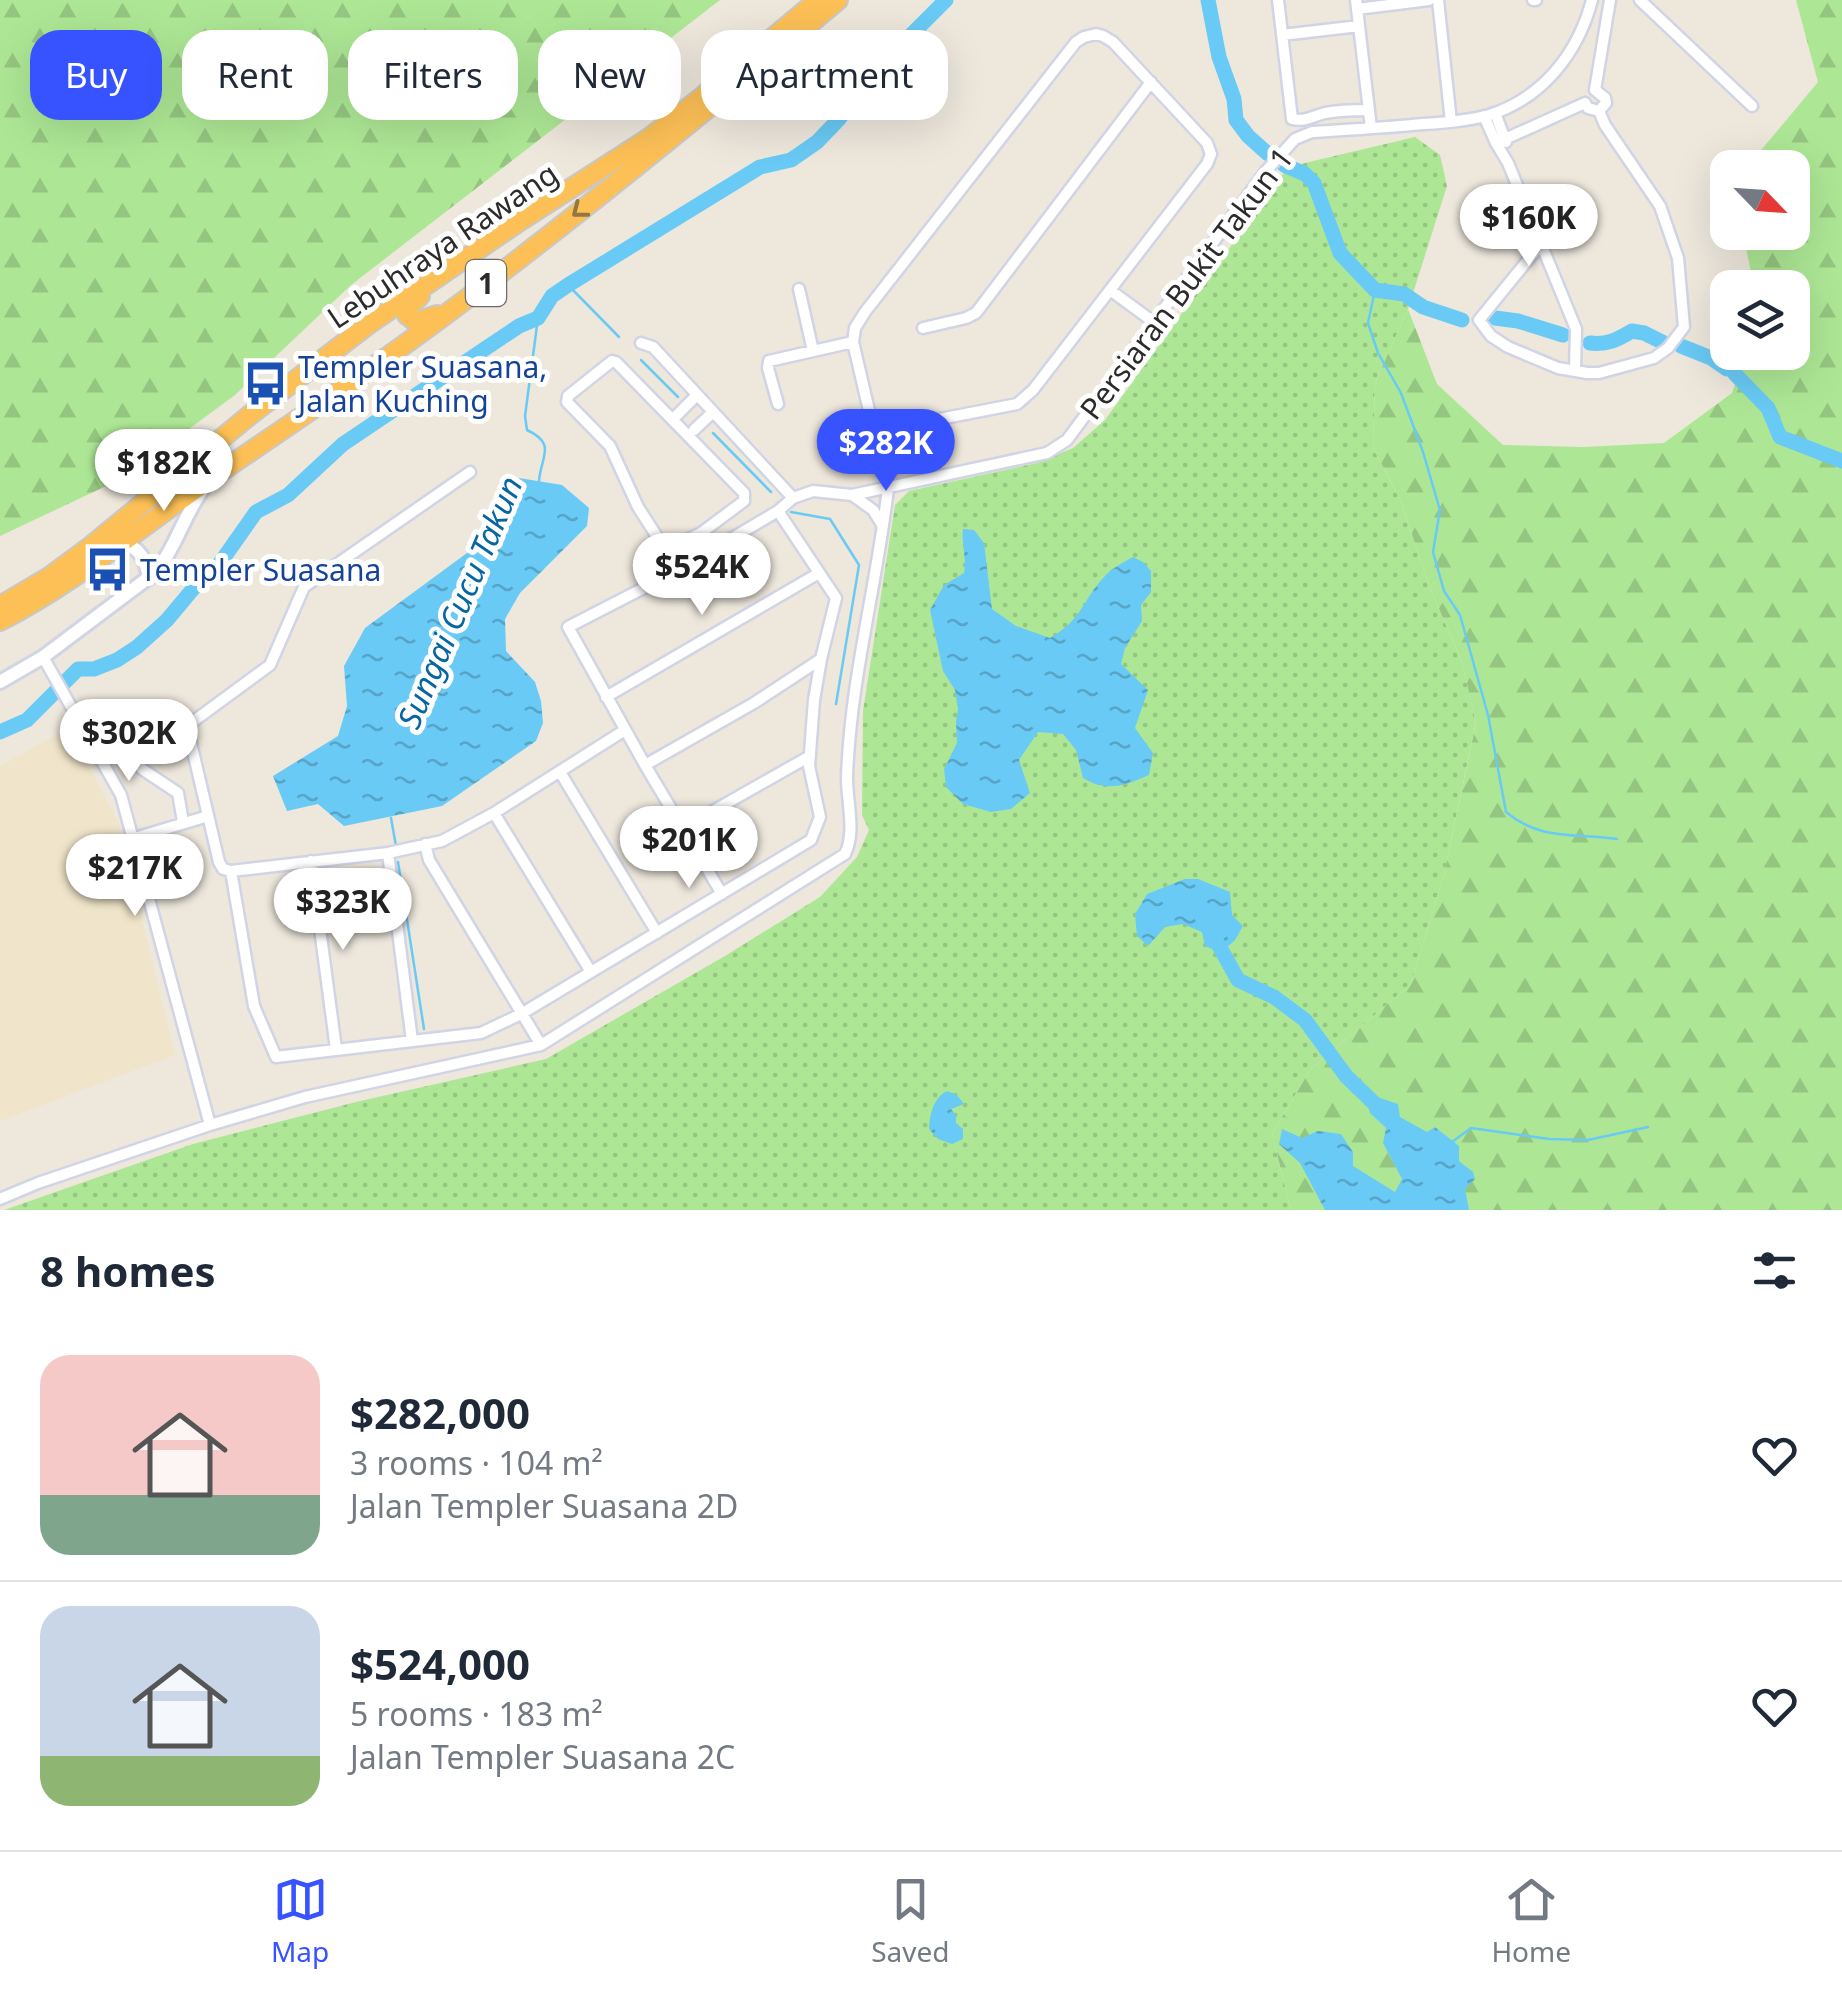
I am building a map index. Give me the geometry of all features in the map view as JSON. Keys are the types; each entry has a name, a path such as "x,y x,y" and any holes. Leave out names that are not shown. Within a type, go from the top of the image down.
{"highway":[{"name":"Lebuhraya Rawang","path":"0,606 90,546 250,415 370,324 648,138 818,0"},
{"name":"Lebuhraya Rawang","path":"0,621 120,544 452,310 705,112 838,0"},
{"path":"439,275 407,310 407,315 416,322 452,310"}],"street":[{"path":"1278,0 1292,119 1303,121 1321,114 1369,110"},
{"path":"1371,128 1357,4 1429,0"},
{"path":"1438,0 1451,122"},
{"path":"1575,371 1576,329 1490,114 1520,101 1558,70 1575,47 1592,0"},
{"path":"1595,90 1610,0"},
{"path":"1640,0 1752,106"},
{"path":"1282,35 1359,26"},
{"path":"1084,36 1104,36 1151,82 1207,143 1207,164 1032,390 1017,404 888,429 878,426 872,419 852,342 855,328 1076,42 1084,36"},
{"path":"923,328 976,313 1151,82"},
{"path":"1540,244 1480,320 1491,336 1508,347 1558,368 1599,373 1654,358 1668,348 1684,327 1678,258 1660,206 1599,111 1585,103 1586,94 1595,90"},
{"path":"1595,90 1606,103 1599,111"},
{"path":"1501,141 1585,103"},
{"name":"Persiaran Bukit Takun 1","path":"793,498 813,491 852,495 1046,453 1068,440 1282,150 1295,139 1312,132 1451,122 1490,114"},
{"path":"800,289 813,351"},
{"path":"1110,290 1155,323"},
{"path":"778,404 769,361 852,342"},
{"path":"641,344 652,347 793,498 778,511 673,572 568,627 722,894"},
{"path":"614,361 744,492 744,500 702,533 670,548 663,546 638,507 610,446 567,402 568,396 614,361"},
{"path":"697,395 680,412 696,428 713,412"},
{"path":"470,472 304,587 270,665 187,726 223,869 388,853 442,841 625,730"},
{"path":"0,682 47,663 149,578 163,563 210,479"},
{"path":"0,1198 210,1124 305,1097 540,1046 845,854 851,842 847,780 852,712 888,488"},
{"path":"852,495 874,510 884,527"},
{"path":"231,871 254,1006 276,1057 482,1033 521,1014 811,840 820,817 809,766 814,700 836,598 778,511"},
{"path":"120,544 128,544 141,554 149,578"},
{"path":"606,698 818,572"},
{"path":"645,765 821,660"},
{"path":"47,663 122,795 210,1124"},
{"path":"86,732 106,730 142,768 178,793 183,822"},
{"path":"684,828 810,756"},
{"path":"560,772 658,933"},
{"path":"494,812 591,972"},
{"path":"134,838 208,816"},
{"path":"425,844 429,860 540,1046"},
{"path":"388,853 412,1040"},
{"path":"311,861 336,1050"}],"shaded area":[{"path":"69,728 118,822 175,1055 0,1121 0,766"}],"green space":[{"path":"0,0 720,0 681,30 538,30 538,120 565,120 351,285 235,395 121,479 0,536"},
{"path":"1796,0 1842,0 1842,1210 1291,1210 1272,1134 1310,1070 1411,984 1444,874 1476,723 1462,662 1430,588 1400,499 1373,448 1375,383 1408,309 1437,384 1503,445 1664,443 1732,393 1739,370 1810,370 1810,270 1751,270 1746,250 1810,250 1810,150 1761,150 1818,82"},
{"path":"1415,137 1440,155 1447,186 1408,309 1375,383 1373,448 1400,499 1430,588 1462,662 1476,722 1444,874 1411,984 1310,1070 1272,1134 1291,1210 4,1210 193,1144 546,1059 820,897 857,857 869,830 862,815 863,711 895,505 909,491 1037,463 1073,448 1105,420 1288,167"}],"water":[{"path":"519,478 562,485 589,508 587,526 520,593 505,619 506,651 535,682 541,701 543,723 536,741 442,806 344,826 318,804 287,811 273,776 338,736 347,706 344,666 365,628 501,528 511,512"},
{"path":"963,529 974,530 984,543 992,609 1016,626 1050,638 1069,624 1097,585 1115,568 1133,557 1151,571 1151,592 1141,605 1142,621 1125,648 1121,664 1148,690 1135,728 1153,753 1149,775 1116,786 1092,783 1083,778 1076,750 1063,734 1038,732 1019,760 1030,793 1011,809 991,812 963,804 946,787 944,769 957,743 958,709 955,690 943,671 930,610 944,585 964,573"},
{"path":"1185,879 1198,879 1230,892 1232,915 1243,926 1221,953 1205,946 1202,932 1183,924 1165,927 1148,946 1137,936 1135,914 1147,894"},
{"path":"947,1091 964,1104 951,1109 963,1129 963,1139 952,1144 938,1139 929,1129 935,1102"},
{"path":"1374,1096 1398,1104 1400,1117 1427,1132 1435,1127 1459,1146 1459,1161 1473,1172 1475,1179 1465,1189 1469,1210 1325,1210 1300,1163 1279,1144 1282,1129 1302,1138 1318,1131 1341,1134 1353,1152 1353,1166 1395,1192 1402,1179 1383,1143 1386,1128 1370,1113 1367,1098"}],"waterway":[{"path":"0,732 27,720 78,669 94,669 137,647 167,620 208,571 218,566 256,512 288,495 343,444 519,326 538,318 552,296 568,285 760,167 791,160 817,142 876,70 946,0"},
{"path":"1208,0 1236,120 1268,154"},
{"path":"1284,165 1305,174 1314,183 1340,253 1375,290 1404,294 1423,307 1462,320"},
{"path":"568,285 619,337"},
{"path":"1375,290 1368,323 1378,353 1401,393 1440,510 1433,552 1444,591 1460,615 1488,715 1506,812 1545,832 1617,839"},
{"name":"Sungai Cucu Takun","path":"538,318 525,416 527,430 545,446 539,481"},
{"path":"1495,318 1563,335"},
{"path":"1590,343 1612,341 1632,331 1664,343"},
{"path":"1681,346 1710,358"},
{"path":"641,360 678,397"},
{"path":"1735,374 1768,408 1780,437 1842,461"},
{"path":"713,433 771,492"},
{"path":"791,512 830,519 859,565 836,704"},
{"name":"Sungai Cucu Takun","path":"391,818 396,846"},
{"name":"Sungai Cucu Takun","path":"398,862 424,1029"},
{"path":"1213,935 1238,980 1274,997 1305,1020 1346,1076 1380,1109"},
{"path":"1452,1142 1471,1128 1588,1140 1648,1127"}],"place":[{"name":"Templer Suasana, Jalan Kuching","path":"265,383"},
{"name":"Templer Suasana","path":"107,569"}]}
